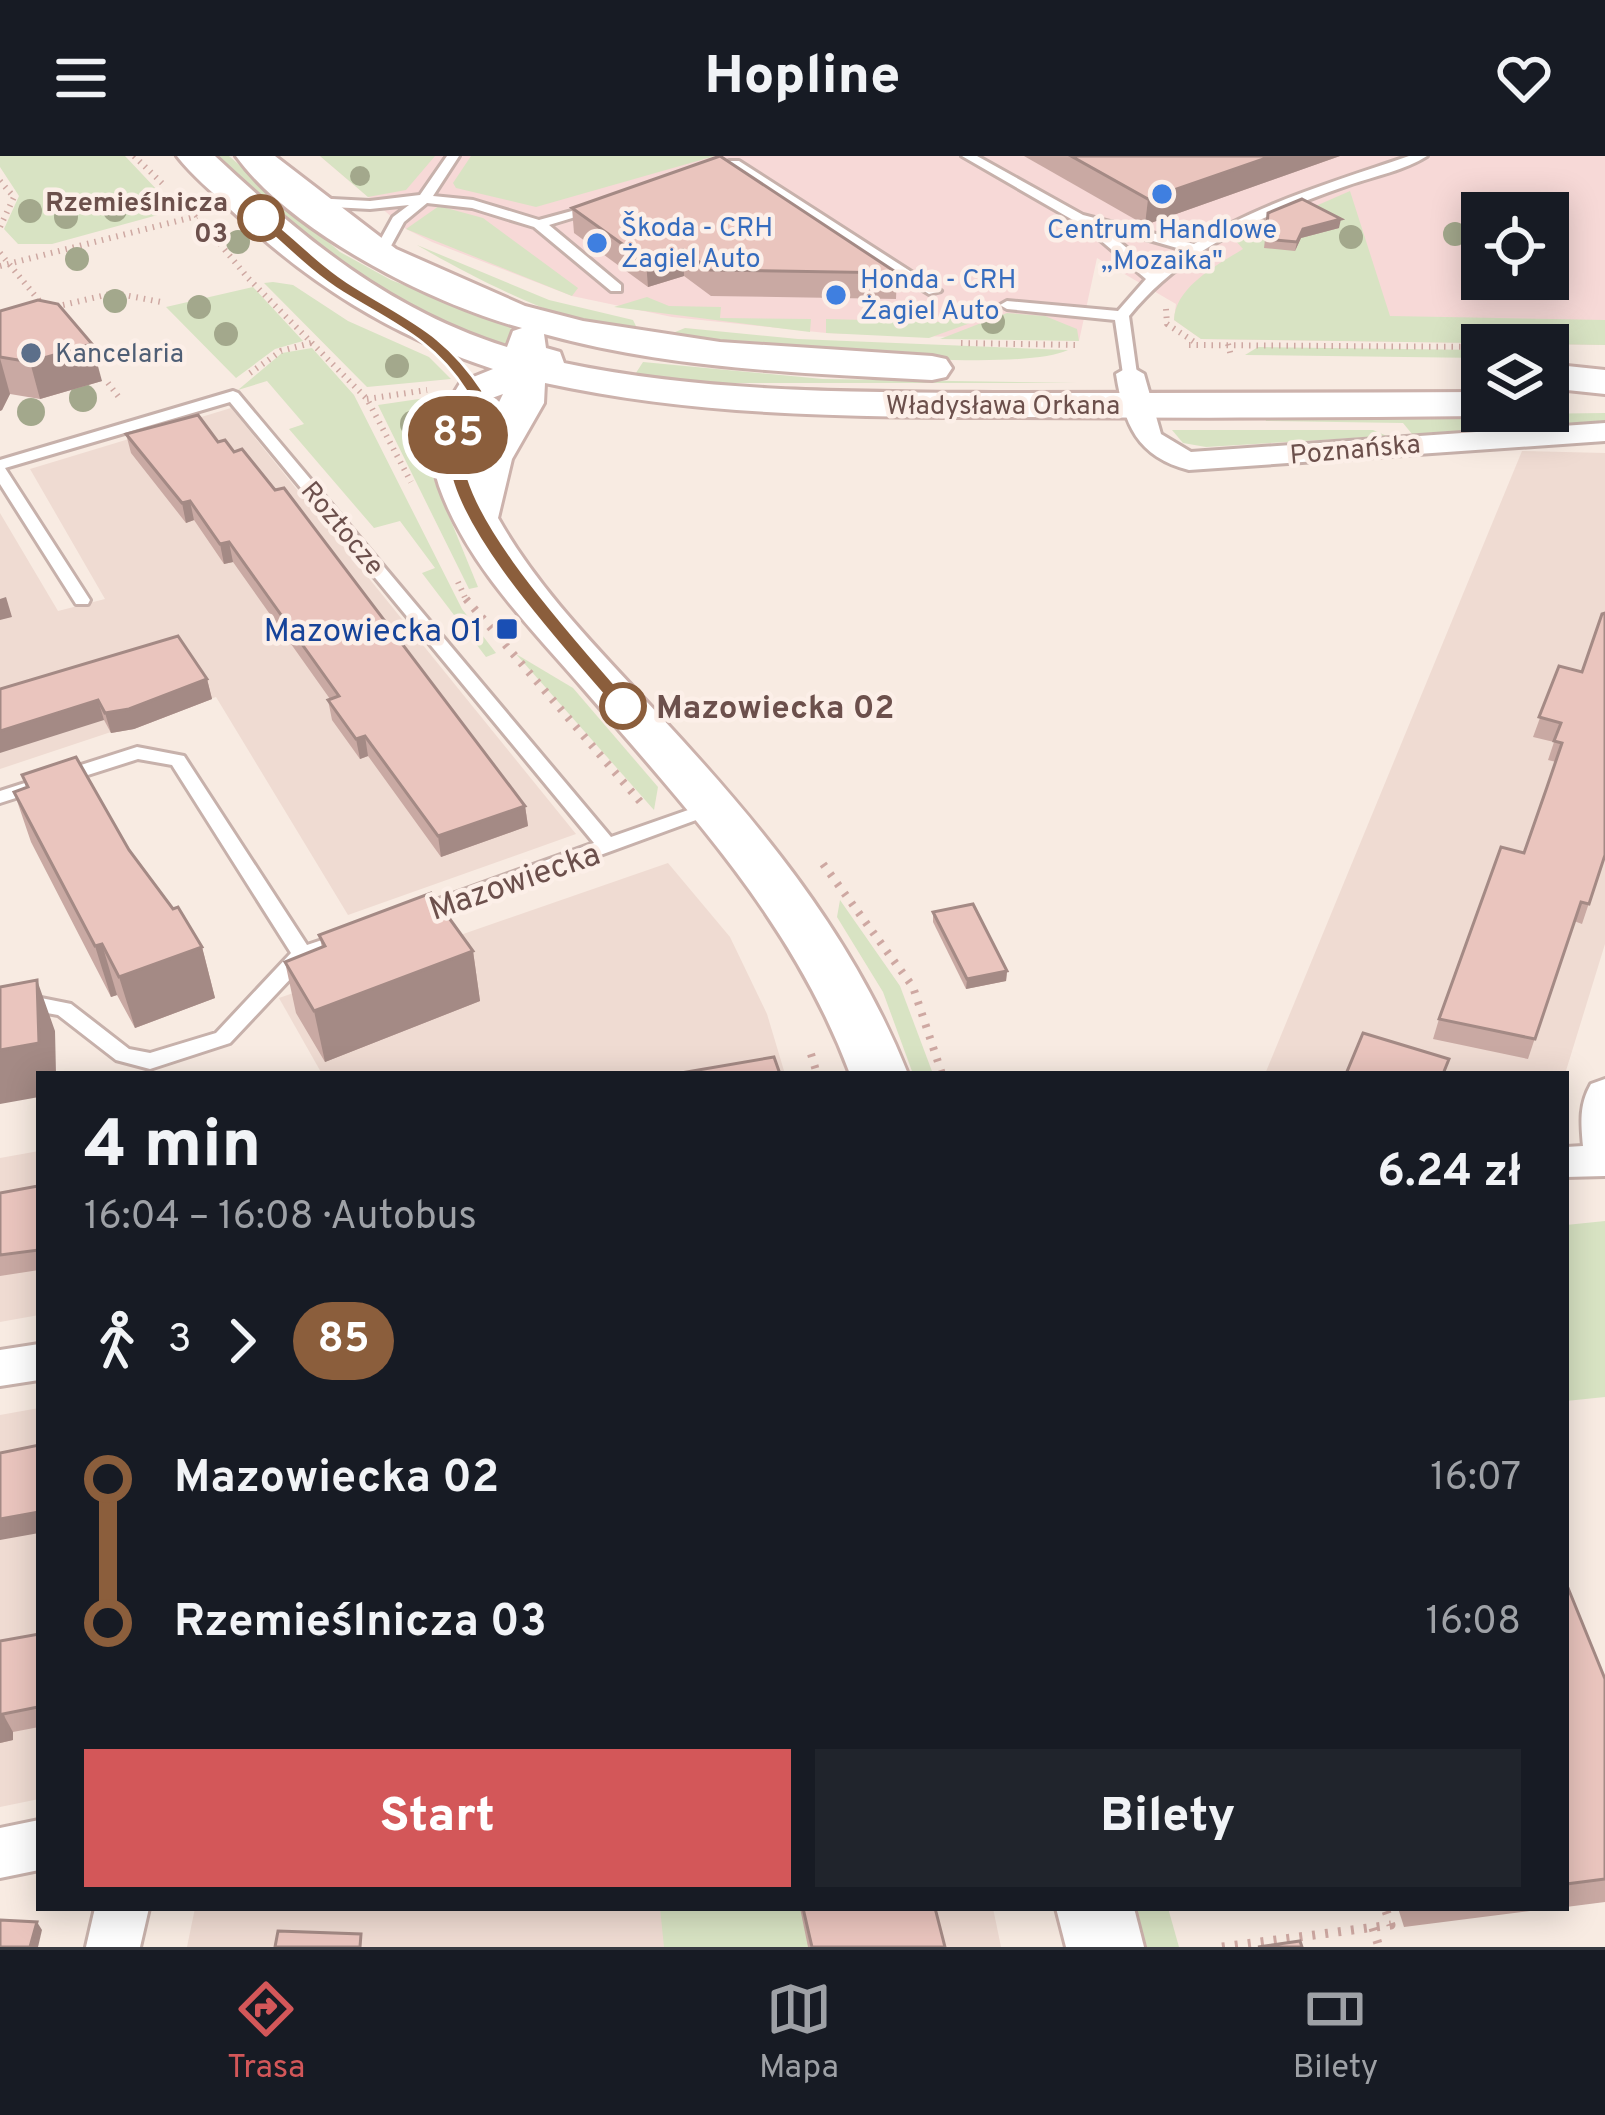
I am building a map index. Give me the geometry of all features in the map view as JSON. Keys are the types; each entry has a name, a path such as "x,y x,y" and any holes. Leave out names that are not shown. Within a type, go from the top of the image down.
{"street":[{"path":"195,156 344,288 526,384"},
{"path":"254,156 379,255 526,317 526,384 491,459 477,516"},
{"name":"Władysława Orkana","path":"526,317 644,344 793,360 1133,390 1461,403"},
{"path":"421,329 455,361 475,391"},
{"path":"475,391 526,384 644,344"},
{"name":"Władysława Orkana","path":"526,384 615,386 788,403 1461,377"},
{"path":"1569,378 1605,382"},
{"name":"Poznańska","path":"1133,390 1150,445 1189,460 1605,432"},
{"path":"475,391 459,424 455,455 460,486 477,516 535,603 755,860 836,973 878,1071"},
{"path":"1569,401 1605,398"},
{"path":"1569,1162 1605,1161 1600,1113 1605,1094"},
{"path":"0,1369 36,1363"},
{"path":"0,1853 36,1846"},
{"path":"113,1947 121,1911"},
{"path":"1096,1911 1105,1947"}],"lane":[{"path":"379,255 398,220 424,199 453,156"},
{"path":"968,156 1090,224 1154,278"},
{"path":"1133,390 1123,316 1154,278 1197,249 1280,207 1421,156"},
{"path":"690,177 734,164 934,291"},
{"path":"539,224 626,197"},
{"path":"307,201 370,205 424,199 473,204 539,224 616,288"},
{"path":"1063,212 1197,249"},
{"path":"1006,305 1123,316"},
{"name":"Roztocze","path":"0,469 233,396 608,847"},
{"path":"0,469 82,599"},
{"path":"0,796 136,753 178,760 302,954"},
{"name":"Mazowiecka","path":"389,923 711,808"},
{"path":"0,1010 36,1004 64,1009 122,1055 149,1061 224,1038 302,954 368,931"}],"path":[{"path":"0,181 14,197 0,226"},
{"path":"0,266 196,216"},
{"path":"0,253 46,308"},
{"path":"23,315 113,293 161,302"},
{"path":"281,351 312,343"},
{"path":"956,344 1079,345"},
{"path":"1228,344 1231,356"},
{"path":"1190,345 1461,347"},
{"path":"755,860 805,842 913,988 941,1071"},
{"path":"1222,1947 1391,1925 1386,1911"},
{"path":"1373,1928 1379,1947"}],"shaded area":[{"path":"320,156 1605,156 1605,345 1569,344 1569,324 1461,324 1461,343 1201,339 1174,320 1176,304 1097,258 1079,341 826,333 672,317 572,296 406,229"},
{"path":"231,408 576,834 348,915 216,697 0,769 0,513 58,611 105,599 30,469"},
{"path":"1522,451 1605,453 1605,944 1566,1071 1266,1071"},
{"path":"668,863 730,937 767,1014 784,1071 320,1071 279,998"},
{"path":"36,1152 36,1316 0,1322 0,1158"},
{"path":"36,1409 36,1800 0,1807 0,1415"},
{"path":"194,1911 994,1911 1001,1947 187,1947"}],"green space":[{"path":"0,156 125,156 176,210 52,244 18,244 4,229 19,196 0,167"},
{"path":"215,156 229,156 340,252 391,280 507,325 518,335 510,349 394,301 311,242"},
{"path":"320,156 435,156 406,190 368,197"},
{"path":"471,156 715,156 536,207 456,188 453,183"},
{"path":"1350,191 1390,316 1605,320 1605,345 1569,344 1569,324 1461,324 1461,343 1201,339 1174,320 1176,308 1189,287 1243,249 1236,241"},
{"path":"439,206 483,218 578,288 572,296 406,229"},
{"path":"417,245 549,300 633,320 636,326 615,328 558,313 493,286"},
{"path":"264,283 293,285 348,321 429,357 451,379 367,387"},
{"path":"253,287 303,341 275,349 236,378 166,307"},
{"path":"647,297 669,306 721,307 720,318 811,319 810,332 614,307"},
{"path":"946,310 998,313 929,338 826,333 826,319 943,322"},
{"path":"1007,313 1045,316 1077,329 1079,341 940,339"},
{"path":"685,328 798,339 1068,350 1038,357 936,359 668,335"},
{"path":"1258,347 1461,350 1461,358 1245,355"},
{"path":"312,348 354,395 462,609 496,653 486,657 422,573 435,568 400,521 374,528 289,429 304,424 267,381 238,390 282,353"},
{"path":"643,362 823,379 1077,383 721,383 634,376"},
{"path":"453,394 438,433 435,482 478,587 469,589 378,405"},
{"path":"1569,413 1605,413 1605,421 1569,423"},
{"path":"1461,415 1461,431 1412,434 1403,423 1266,421 1265,417"},
{"path":"1172,430 1373,430 1387,436 1206,447 1183,443"},
{"path":"516,654 573,688 658,787 654,810"},
{"path":"840,900 900,986 932,1071 912,1071 883,992 837,917"},
{"path":"1605,1221 1605,1397 1569,1401 1569,1225"},
{"path":"660,1911 807,1911 809,1947 664,1947"},
{"path":"1137,1911 1169,1911 1179,1947 1146,1947"}],"building":[{"path":"720,156 897,273 710,270 683,250 646,261 572,208"},
{"path":"1071,156 1272,156 1148,199"},
{"path":"1302,199 1341,219 1303,229 1297,242 1266,239 1268,213"},
{"path":"38,300 58,304 92,344 30,362 0,357 0,311"},
{"path":"198,415 218,442 225,440 234,452 242,449 275,490 284,488 525,806 438,836 365,736 356,739 328,700 339,696 229,542 220,544 190,501 182,503 126,434"},
{"path":"1605,613 1605,855 1589,904 1581,902 1535,1039 1439,1019 1501,847 1524,853 1562,743 1554,741 1561,723 1539,717 1559,666 1582,672"},
{"path":"178,636 207,679 129,709 105,713 98,700 0,731 0,689"},
{"path":"76,757 129,850 173,909 178,907 202,947 119,977 102,944 95,946 14,792 28,787 22,775"},
{"path":"431,893 473,951 314,1011 285,962 325,946 319,935"},
{"path":"973,904 1007,971 967,979 933,912"},
{"path":"37,980 39,1043 0,1050 0,987"},
{"path":"1363,1033 1449,1059 1444,1071 1347,1071"},
{"path":"774,1057 779,1071 692,1071"},
{"path":"36,1186 36,1250 0,1255 0,1193"},
{"path":"36,1446 36,1513 0,1519 0,1453"},
{"path":"1569,1590 1605,1679 1605,1879 1569,1884"},
{"path":"36,1635 36,1707 3,1714 0,1723 0,1641"},
{"path":"804,1911 936,1911 945,1947 812,1947"},
{"path":"0,1920 37,1922 30,1947 0,1947"},
{"path":"278,1931 361,1934 360,1947 275,1947"},
{"path":"1300,1941 1302,1947 1258,1947"}],"bus line":[{"name":"85","path":"261,218 344,288 421,329 455,361 475,391 459,424 455,455 460,486 522,586 623,706"}],"place":[{"name":"Centrum Handlowe ,,Mozaika\"","path":"1162,194"},
{"name":"Rzemieślnicza 03","path":"261,218"},
{"name":"Škoda - CRH Żagiel Auto","path":"597,243"},
{"name":"Honda - CRH Żagiel Auto","path":"836,295"},
{"name":"Kancelaria","path":"31,353"},
{"name":"Mazowiecka 01","path":"507,629"},
{"name":"Mazowiecka 02","path":"623,706"}]}
